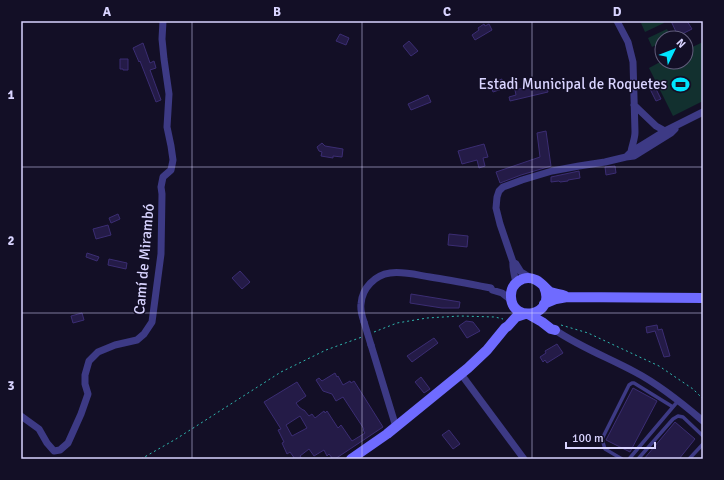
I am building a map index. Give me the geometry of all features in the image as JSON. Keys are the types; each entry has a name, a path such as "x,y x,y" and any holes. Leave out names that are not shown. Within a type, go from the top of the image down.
{"street":[{"name":"Camí de Mirambó","path":"21,416 39,429 47,443 54,451 60,450 68,443 88,394 85,384 85,375 89,361 98,352 115,345 137,340 144,334 152,322 161,254 161,187 163,177 171,170 173,160 172,146 167,128 169,94 162,39 164,21"},
{"path":"617,21 627,37 632,55 634,72 635,139 638,146 642,148"},
{"path":"634,105 661,131"},
{"path":"351,459 363,456 396,426 461,374 487,350 506,324 512,303 512,291 515,284 512,265 513,262 497,214 496,200 501,189 509,184 552,171 605,162 628,155 634,156 661,131 703,112"},
{"path":"642,148 652,145 671,133 679,124"},
{"path":"652,145 655,140 660,137 661,131"},
{"path":"628,155 635,139"},
{"path":"513,262 524,274 539,281 544,287 555,294 566,297"},
{"path":"396,426 360,305 363,293 376,279 385,274 409,273 490,288 502,293 518,311 542,322 552,329 556,327"},
{"path":"490,288 504,288 523,279 531,278"},
{"path":"544,287 546,294 544,306 545,318 577,343 636,373 661,388 703,421"},
{"path":"506,324 508,326 516,317 536,312 556,299 566,297 703,298"},
{"path":"461,374 524,459"}],"lane":[{"path":"622,459 604,449 602,439 630,385 634,383 673,407"},
{"path":"629,459 678,401"},
{"path":"638,459 673,419 678,416 683,417 703,436"},
{"path":"688,459 703,444"}],"path":[{"path":"369,334 397,324 426,318 460,316 495,317 506,324"},
{"path":"556,327 588,333 658,366 693,389 703,399"},
{"path":"141,459 176,439 281,372 326,350 362,337"}],"green space":[{"path":"646,21 663,21 664,23 645,32 641,23"},
{"path":"654,35 654,46 652,47 648,38"},
{"name":"Estadi Municipal de Roquetes","path":"703,42 703,101 673,116 649,68 654,65 654,70 694,70 694,46"}],"building":[{"path":"671,21 687,21 692,29 690,30 675,30"},
{"path":"484,24 485,26 489,24 492,30 475,40 472,35"},
{"path":"340,34 349,38 346,45 336,41"},
{"path":"409,41 418,51 411,56 403,46"},
{"path":"143,43 150,63 154,61 156,68 150,70 161,100 156,102 140,61 139,62 133,48"},
{"path":"120,59 128,59 128,70 120,69"},
{"path":"502,79 505,88 493,92 490,84"},
{"path":"536,85 537,90 547,88 548,92 510,101 509,97 516,95 515,90"},
{"path":"655,87 661,99 656,101 650,89"},
{"path":"428,95 431,102 411,110 408,104"},
{"path":"546,131 551,166 500,183 496,172 540,157 537,133"},
{"path":"322,143 325,146 343,149 342,157 333,156 333,158 321,156 322,152 319,151 317,147"},
{"path":"484,144 488,157 483,158 485,166 479,168 477,160 462,164 458,151"},
{"path":"615,166 616,173 606,175 605,167"},
{"path":"579,171 580,178 568,181 551,182 551,177"},
{"path":"118,214 120,219 111,223 109,218"},
{"path":"108,225 111,235 96,239 93,229"},
{"path":"449,234 468,236 467,247 448,245"},
{"path":"87,253 99,257 97,261 86,257"},
{"path":"109,259 127,263 126,269 108,265"},
{"path":"240,271 250,282 242,289 232,278"},
{"path":"411,294 460,302 459,308 442,308 410,303"},
{"path":"82,313 84,320 73,323 71,316"},
{"path":"466,321 473,322 480,331 467,338 459,326"},
{"path":"657,325 658,330 662,329 670,356 664,357 655,331 647,333 646,327"},
{"path":"434,338 438,343 412,362 407,356"},
{"path":"557,344 563,353 547,363 545,360 543,362 540,357 546,353 545,351"},
{"path":"335,373 343,385 350,381 351,383 354,381 383,427 335,459 333,459 329,454 327,456 324,450 314,456 309,449 300,456 302,459 295,459 290,452 287,454 282,443 284,442 278,430 281,429 264,402 297,382 306,396 296,403 309,416 312,414 315,418 324,411 325,413 327,411 338,428 341,425 352,441 365,433 363,430 364,429 343,397 336,401 332,394 323,391 316,380 319,378 322,381","holes":["300,416 307,428 292,436 286,425"]},
{"path":"421,377 430,389 424,393 415,382"},
{"path":"633,388 657,401 630,452 606,440"},
{"path":"675,422 695,439 679,459 644,459"},
{"path":"449,430 460,444 453,449 442,435"}],"place":[{"name":"Estadi Municipal de Roquetes","path":"680,84"}]}
